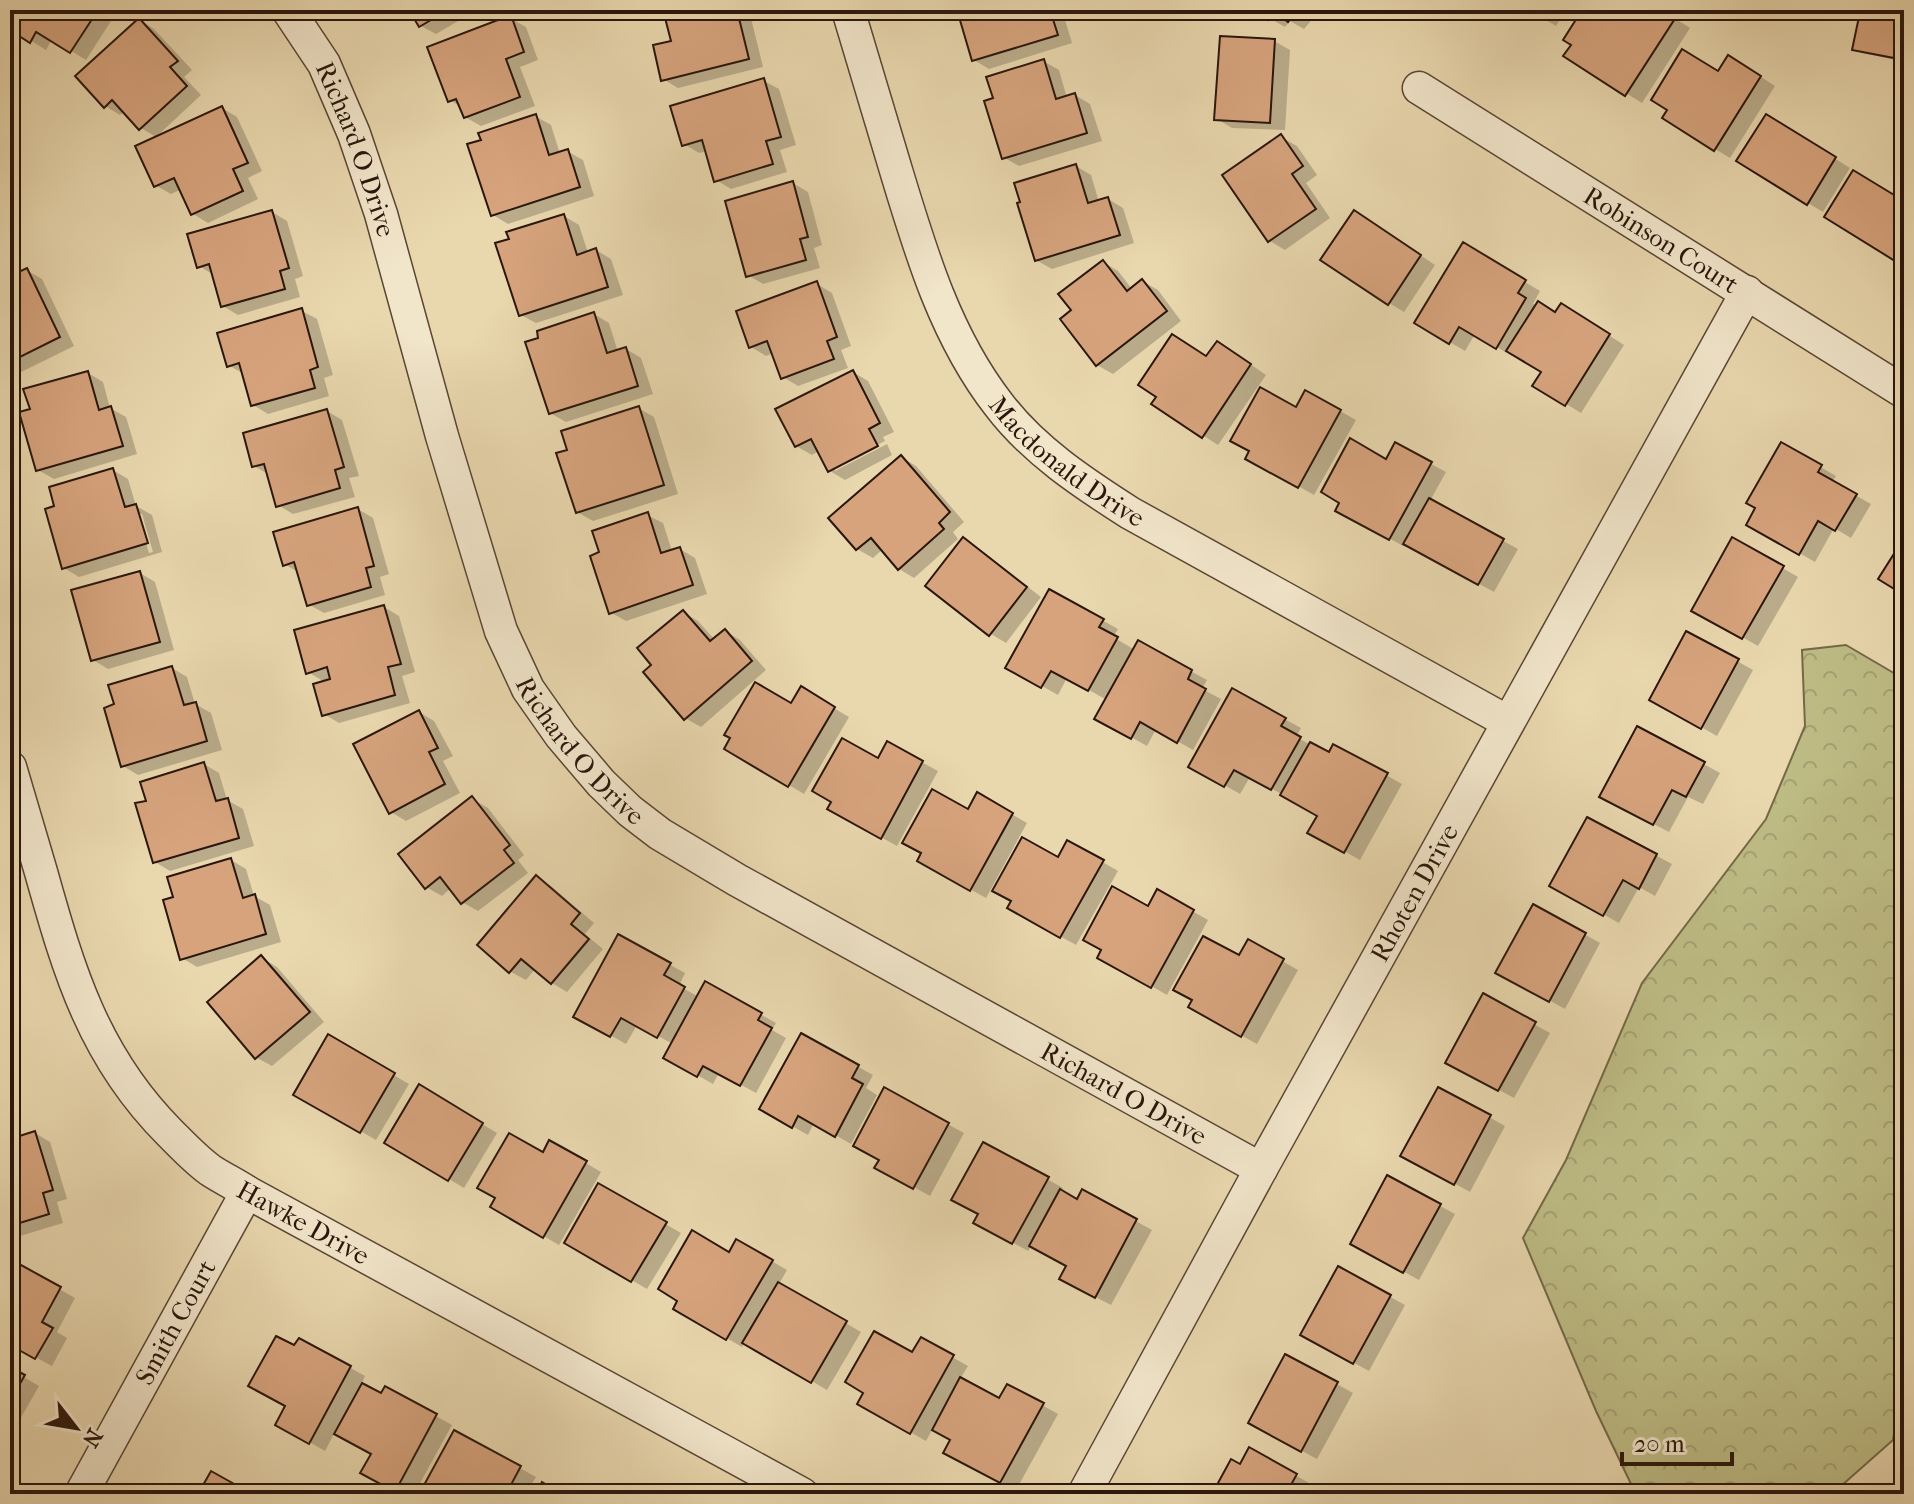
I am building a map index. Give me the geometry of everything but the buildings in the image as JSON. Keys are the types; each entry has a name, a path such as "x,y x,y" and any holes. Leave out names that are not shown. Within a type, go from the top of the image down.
{"street":[{"name":"Richard O Drive","path":"288,10 324,64 354,134 381,214 442,436 501,631 528,689 561,736 601,783 660,834 737,880 1261,1169"},
{"name":"Macdonald Drive","path":"848,10 907,208 939,301 973,367 1000,407 1034,442 1084,484 1130,513 1508,722"},
{"name":"Robinson Court","path":"1419,88 1904,392"},
{"name":"Rhoten Drive","path":"1084,1494 1747,292"},
{"name":"Hawke Drive","path":"10,767 63,949 88,1016 105,1050 132,1089 185,1148 209,1169 247,1192 802,1494"},
{"name":"Smith Court","path":"81,1494 247,1192"}],"green space":[{"path":"1846,645 1904,679 1904,1372 1893,1440 1832,1494 1631,1494 1633,1488 1596,1411 1523,1238 1566,1160 1642,983 1766,819 1805,726 1802,650"}]}
